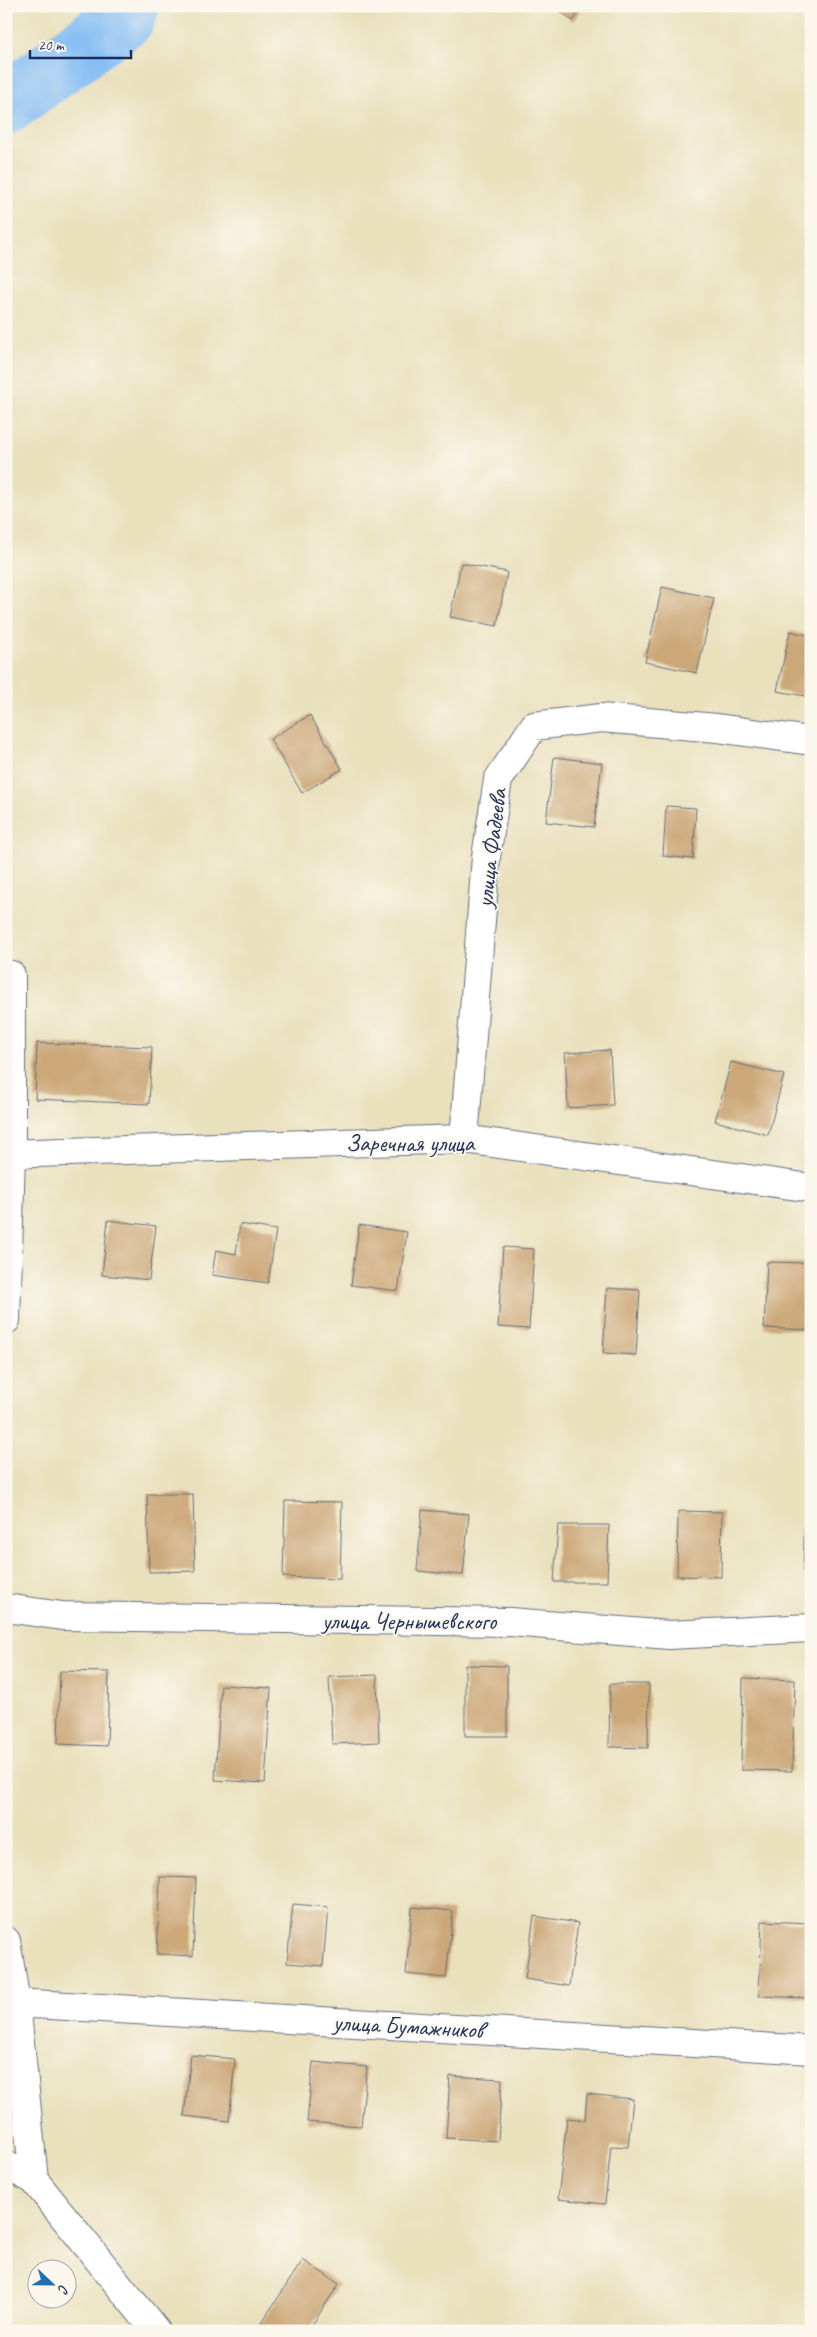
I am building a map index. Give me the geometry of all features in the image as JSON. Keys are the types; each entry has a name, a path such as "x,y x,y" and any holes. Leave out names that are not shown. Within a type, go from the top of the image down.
{"street":[{"name":"улица Фадеева","path":"464,1139 486,857 498,780 534,726 601,718 717,728 811,740"},
{"path":"6,974 11,975 6,1320"},
{"name":"Заречная улица","path":"8,1154 464,1139 811,1188"},
{"name":"улица Чернышевского","path":"6,1608 62,1616 510,1622 669,1635 811,1628"},
{"path":"6,1941 11,2004 34,2180"},
{"name":"улица Бумажников","path":"11,2004 811,2050"},
{"path":"6,2165 34,2180 156,2331"}],"building":[{"path":"553,6 583,6 573,21"},
{"path":"461,563 507,572 497,626 450,617"},
{"path":"662,587 714,598 697,673 645,662"},
{"path":"790,631 811,636 811,697 777,691"},
{"path":"310,715 342,769 302,793 270,739"},
{"path":"554,757 602,763 594,827 546,822"},
{"path":"666,806 696,808 693,859 663,856"},
{"path":"37,1043 152,1047 149,1104 35,1099"},
{"path":"610,1050 613,1105 568,1108 565,1053"},
{"path":"731,1062 784,1075 768,1135 715,1121"},
{"path":"108,1220 156,1226 149,1280 102,1275"},
{"path":"240,1224 276,1230 268,1283 212,1275 216,1250 236,1254"},
{"path":"359,1225 407,1232 398,1291 351,1285"},
{"path":"503,1247 534,1249 529,1329 498,1327"},
{"path":"767,1262 811,1263 809,1330 764,1328"},
{"path":"607,1288 640,1290 636,1355 603,1353"},
{"path":"147,1494 193,1494 195,1571 149,1572"},
{"path":"285,1501 342,1502 340,1579 283,1577"},
{"path":"422,1510 469,1514 463,1575 417,1571"},
{"path":"805,1510 811,1510 811,1572 803,1572"},
{"path":"678,1511 722,1512 721,1577 677,1576"},
{"path":"558,1525 609,1525 607,1582 554,1582"},
{"path":"465,1665 507,1666 507,1736 465,1736"},
{"path":"60,1671 109,1672 107,1746 58,1744"},
{"path":"377,1675 379,1742 332,1744 329,1677"},
{"path":"743,1678 795,1680 792,1771 741,1770"},
{"path":"610,1684 649,1684 648,1748 609,1747"},
{"path":"221,1685 271,1688 265,1783 215,1780"},
{"path":"160,1877 196,1878 193,1956 157,1954"},
{"path":"293,1904 328,1907 323,1966 287,1963"},
{"path":"412,1907 453,1911 446,1978 406,1974"},
{"path":"534,1916 578,1923 569,1986 525,1979"},
{"path":"762,1921 811,1923 808,1998 759,1996"},
{"path":"191,2055 235,2059 229,2121 184,2116"},
{"path":"313,2062 367,2067 361,2126 307,2122"},
{"path":"450,2076 502,2079 498,2141 446,2138"},
{"path":"587,2094 633,2099 628,2147 611,2146 605,2204 558,2199 567,2118 585,2120"},
{"path":"303,2260 339,2284 308,2331 256,2331"}],"waterway":[{"path":"6,104 125,17 129,6"}]}
